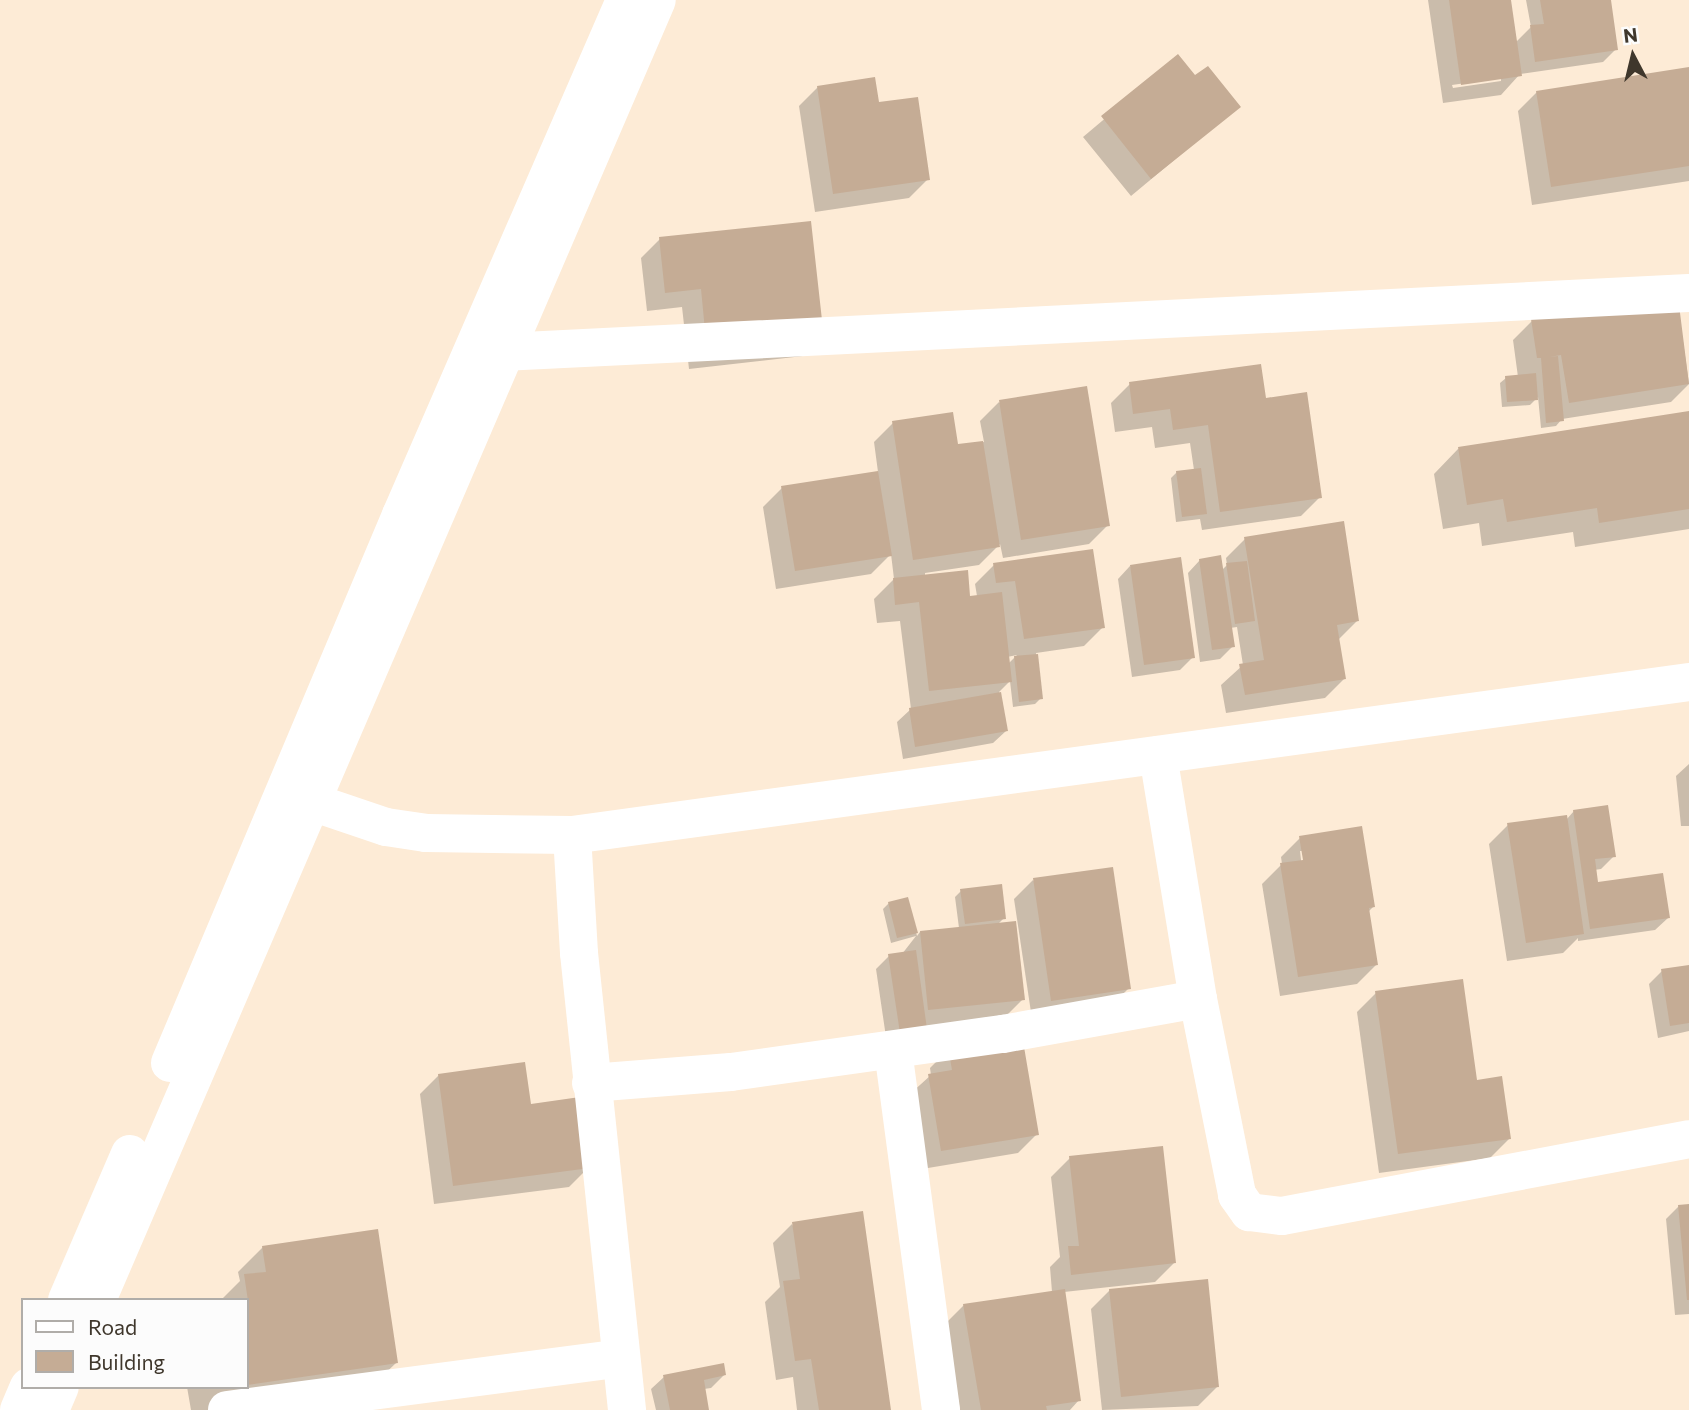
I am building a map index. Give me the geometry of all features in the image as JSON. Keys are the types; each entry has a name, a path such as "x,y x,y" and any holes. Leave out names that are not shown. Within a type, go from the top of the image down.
{"street":[{"path":"98,1298 312,802 415,521 625,0"},
{"path":"68,1298 259,856 415,521 505,352 657,0"},
{"path":"505,352 1689,293"},
{"path":"312,802 386,827 426,833 572,835 1689,682"},
{"path":"1158,755 1198,999 1237,1195 1249,1212 1282,1216 1689,1139"},
{"path":"572,835 591,1083 627,1410"},
{"path":"591,1083 731,1072 1003,1034 1198,999"},
{"path":"893,1049 942,1410"},
{"path":"227,1410 620,1358"},
{"path":"19,1410 28,1389"},
{"path":"50,1410 59,1389"}],"building":[{"path":"1449,0 1511,0 1522,76 1461,85"},
{"path":"1540,0 1611,0 1618,50 1535,62 1530,25 1544,24"},
{"path":"1178,54 1195,75 1208,66 1241,107 1151,179 1101,116"},
{"path":"1689,67 1689,166 1551,187 1536,91"},
{"path":"875,77 879,102 918,97 930,180 833,194 817,86"},
{"path":"811,221 824,338 707,351 701,289 665,293 659,237"},
{"path":"1678,297 1689,384 1569,403 1561,355 1549,357 1558,356 1564,421 1546,423 1541,358 1537,358 1531,319"},
{"path":"1261,364 1266,398 1307,392 1322,498 1220,512 1208,425 1173,430 1170,409 1133,414 1129,382"},
{"path":"1536,373 1538,400 1507,402 1505,376"},
{"path":"1087,386 1110,526 1021,540 999,400"},
{"path":"1689,411 1689,509 1599,523 1597,508 1507,522 1503,499 1467,505 1458,447"},
{"path":"953,412 958,444 983,441 1000,547 913,560 892,421"},
{"path":"1201,468 1207,514 1182,517 1176,471"},
{"path":"878,471 892,556 795,571 781,486"},
{"path":"1344,521 1359,621 1337,625 1346,679 1245,695 1239,664 1264,660 1244,537"},
{"path":"1093,549 1105,628 1024,639 1015,581 996,583 993,563"},
{"path":"1221,555 1235,647 1212,650 1199,559"},
{"path":"1181,557 1195,658 1144,665 1130,565"},
{"path":"1247,561 1255,621 1235,624 1226,563"},
{"path":"968,570 970,596 1002,592 1012,682 929,691 919,602 895,605 893,578"},
{"path":"1038,654 1043,699 1019,702 1014,656"},
{"path":"1001,692 1008,731 915,747 909,708"},
{"path":"1608,805 1616,857 1595,859 1598,882 1663,873 1670,918 1590,929 1573,810"},
{"path":"1567,815 1584,934 1526,943 1507,823"},
{"path":"1362,826 1375,907 1369,908 1378,965 1298,977 1280,863 1303,860 1299,836"},
{"path":"1113,867 1131,989 1051,1001 1033,878"},
{"path":"1002,884 1006,919 965,924 960,889"},
{"path":"908,897 918,933 897,938 888,902"},
{"path":"1016,921 1025,1000 928,1010 920,931"},
{"path":"916,950 927,1029 900,1033 888,954"},
{"path":"1689,965 1689,1023 1670,1026 1661,969"},
{"path":"1463,979 1477,1080 1502,1076 1511,1139 1398,1154 1375,991"},
{"path":"1022,1035 1039,1135 941,1151 928,1074 952,1070 948,1047"},
{"path":"525,1062 531,1104 580,1097 590,1168 453,1186 438,1074"},
{"path":"1163,1146 1176,1263 1071,1275 1068,1246 1079,1246 1069,1156"},
{"path":"1689,1204 1689,1300 1687,1300 1678,1205"},
{"path":"863,1211 891,1410 819,1410 811,1359 795,1361 783,1281 800,1279 792,1222"},
{"path":"378,1229 398,1363 248,1385 248,1298 244,1274 266,1272 262,1246"},
{"path":"1208,1279 1219,1387 1121,1397 1109,1289"},
{"path":"1065,1289 1081,1401 1046,1406 1047,1410 981,1410 963,1304"},
{"path":"724,1363 726,1375 704,1380 709,1410 670,1410 663,1375"}]}
